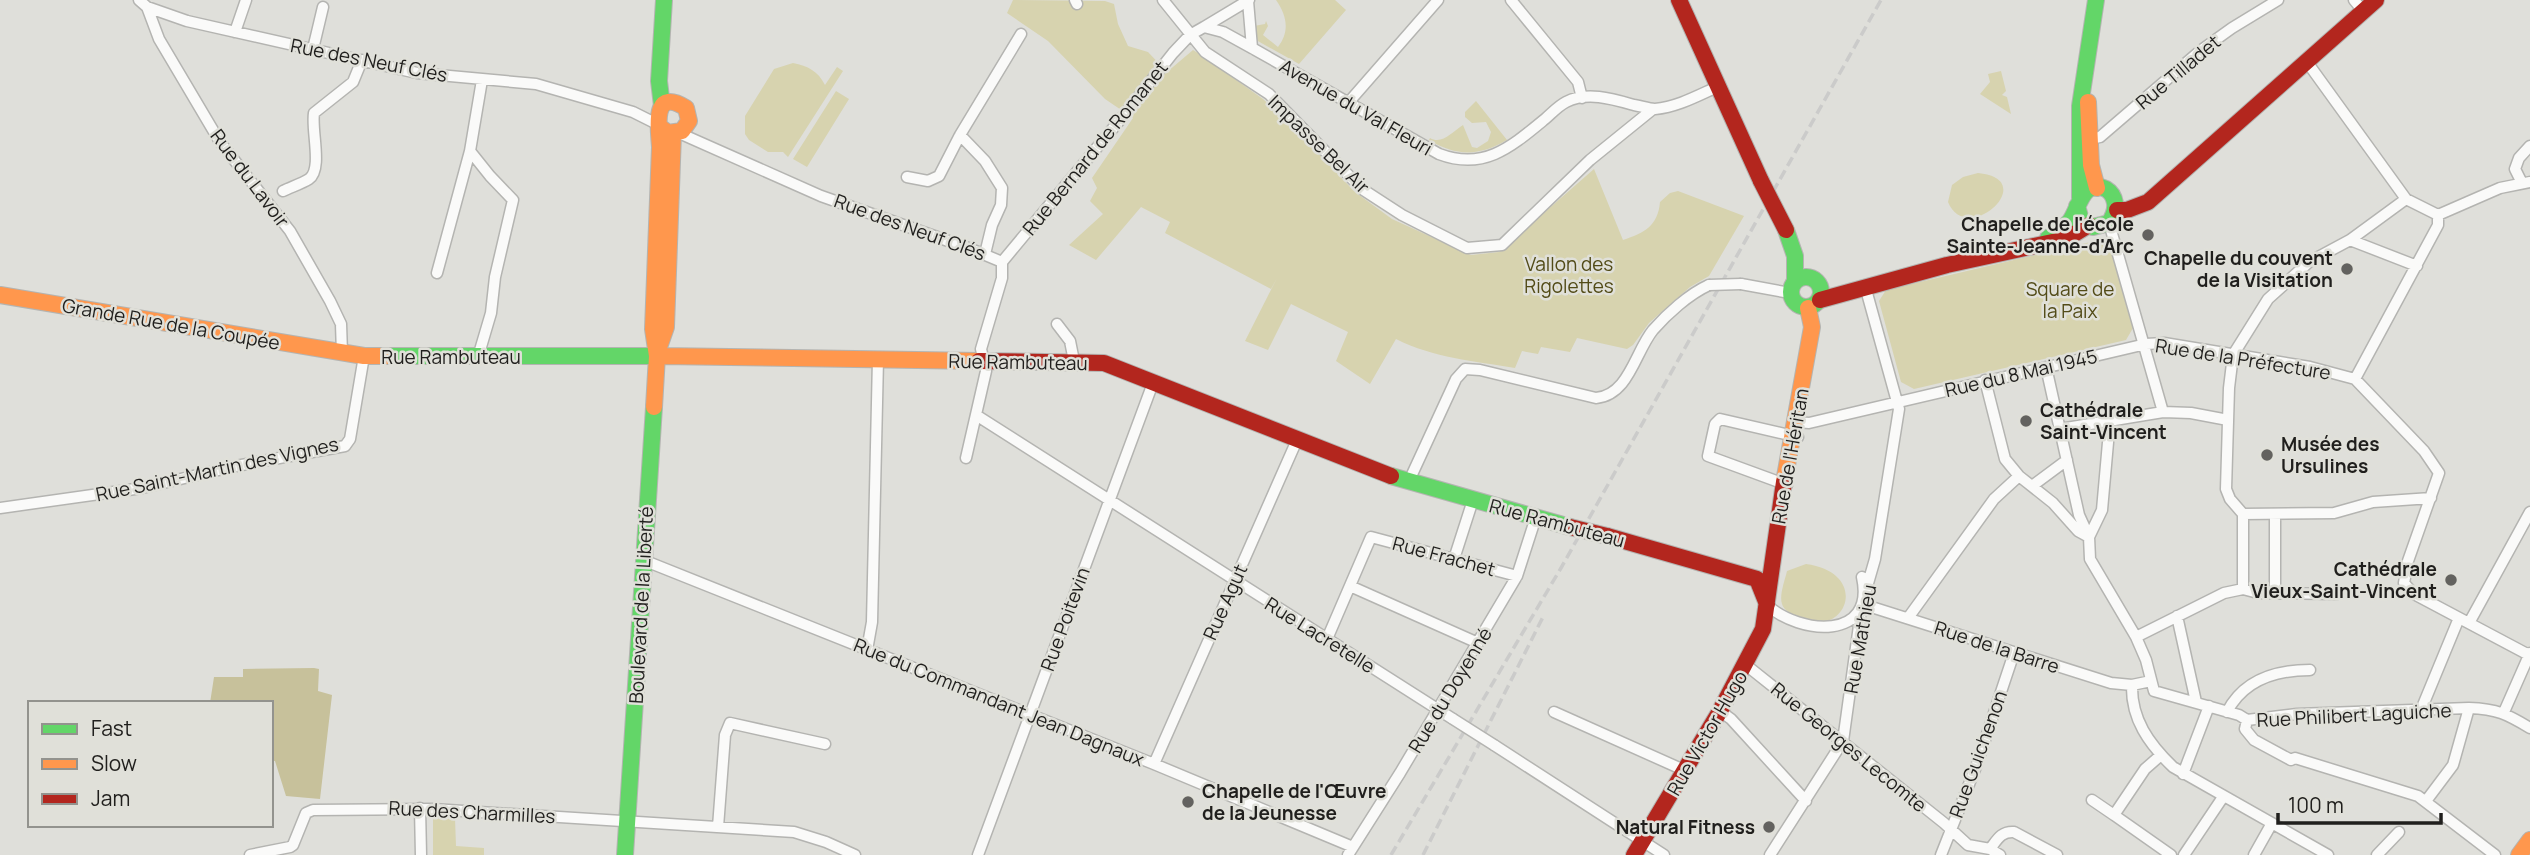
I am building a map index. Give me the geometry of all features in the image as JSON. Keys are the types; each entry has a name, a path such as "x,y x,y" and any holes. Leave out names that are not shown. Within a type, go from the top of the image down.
{"street":[{"path":"235,32 246,0"},
{"path":"625,356 659,328 672,122 661,62 664,0"},
{"name":"Impasse Bel Air","path":"1163,0 1207,54 1269,94 1362,189 1402,215 1467,248 1502,245 1590,160 1653,109"},
{"path":"1190,35 1248,0 1252,48"},
{"path":"1348,103 1438,0"},
{"path":"1511,0 1578,82 1582,98 1604,97 1653,109 1678,104 1717,88"},
{"name":"Rue de l'Héritan","path":"1679,0 1760,181 1800,253 1815,293 1788,485 1776,537 1767,605"},
{"path":"2096,0 2080,106 2084,140 2097,188"},
{"name":"Rue Tilladet","path":"2084,140 2100,137 2200,51 2278,0"},
{"path":"2084,140 2078,202 2081,220 2097,227 2113,209 2140,206 2163,189 2306,62 2358,6 2376,0"},
{"name":"Rue des Neuf Clés","path":"143,3 187,21 417,73 536,84 672,122 702,142 821,196 1002,262"},
{"name":"Rue du Lavoir","path":"143,3 159,39 220,142 290,230 324,289 341,324 342,353"},
{"path":"313,49 323,7"},
{"name":"Avenue du Val Fleuri","path":"1204,27 1223,32 1439,154 1463,161 1480,160 1499,153 1566,102 1582,98"},
{"path":"906,177 928,181 939,176 960,135 1021,34"},
{"name":"Rue Bernard de Romanet","path":"1002,262 1190,35"},
{"path":"283,191 311,178 316,168 312,123 314,113 353,82 362,60"},
{"path":"2306,62 2406,199 2438,215"},
{"path":"437,273 470,151 482,80"},
{"path":"672,122 659,328 692,357"},
{"path":"960,135 985,161 1002,188 1001,205 992,225 985,254"},
{"path":"2500,188 2530,146"},
{"path":"470,151 489,176 513,200 495,277 491,313 478,357"},
{"path":"2438,215 2500,188 2526,183 2515,169"},
{"path":"2037,244 2070,221 2078,202 2087,191 2097,188 2105,190 2113,209 2125,283 2146,344 2163,412"},
{"path":"2243,589 2243,514 2230,499 2226,489 2233,355 2268,299 2280,286 2309,262 2350,240 2406,199"},
{"path":"2355,379 2438,225 2438,215"},
{"path":"1792,287 1794,302 1815,293 1863,287 2071,236 2089,225"},
{"name":"Rue de l'Héritan","path":"1789,237 1795,256 1792,287"},
{"path":"2350,240 2417,266"},
{"path":"966,458 986,371 981,349 1002,278 1002,262"},
{"path":"1409,481 1456,379 1465,369 1480,370 1597,398 1608,397 1618,390 1652,331 1692,295 1709,285 1792,287 1802,277 1815,293"},
{"path":"1863,287 1898,403"},
{"name":"Grande Rue de la Coupée","path":"0,295 342,353"},
{"path":"1056,324 1070,341 1073,356"},
{"name":"Boulevard de la Liberté","path":"625,855 659,328"},
{"name":"Rue de la Préfecture","path":"2146,344 2164,343 2309,367 2355,379 2438,469 2431,498"},
{"name":"Rue du 8 Mai 1945","path":"1788,485 1708,456 1716,424 1720,419 1796,432 1809,423 2146,344"},
{"name":"Rue Rambuteau","path":"342,353 364,356 657,356 1104,363 1297,440 1409,481 1757,579 1767,605"},
{"name":"Rue Saint-Martin des Vignes","path":"0,508 142,488 236,466 345,446 350,439 364,356"},
{"path":"867,650 872,622 878,359"},
{"path":"2046,367 2078,515 2089,537 2090,559 2136,637 2146,660 2151,681 2132,685 2132,704 2141,728 2161,755 2183,774 2328,855"},
{"path":"1985,380 2004,459 2019,476 2053,503 2078,531 2089,537"},
{"name":"Rue Poitevin","path":"978,855 1153,383"},
{"name":"Rue Mathieu","path":"1770,855 1843,741 1862,604 1875,559 1898,403"},
{"path":"2060,429 2163,412 2191,413 2228,420"},
{"name":"Rue Lacretelle","path":"976,415 1234,582 1501,749 1639,848 1664,855"},
{"path":"2089,537 2102,510 2110,420"},
{"name":"Rue Agut","path":"1154,764 1297,440"},
{"path":"2032,486 2067,460"},
{"path":"1908,618 1994,499 2019,476"},
{"path":"2243,514 2334,513 2373,502 2431,498 2404,572 2404,583 2414,594 2529,654 2504,712 2530,729"},
{"path":"1454,559 1473,500"},
{"path":"2421,710 2464,620 2526,532 2530,513"},
{"path":"2275,515 2275,593"},
{"name":"Rue du Doyenné","path":"1351,851 1517,576 1536,517"},
{"name":"Rue Frachet","path":"1350,586 1371,537 1517,576"},
{"name":"Rue du Commandant Jean Dagnaux","path":"643,560 1154,764 1351,851"},
{"path":"1767,605 1786,620 1820,628 1842,625 1862,604 1862,578"},
{"path":"1327,639 1350,586 1478,643"},
{"path":"2136,637 2224,593 2243,589 2275,593 2336,594"},
{"name":"Rue de la Barre","path":"1862,604 2111,683 2132,685"},
{"name":"Rue Victor Hugo","path":"1639,848 1746,665 1763,629 1767,605"},
{"path":"2177,616 2196,702"},
{"name":"Rue Guichenon","path":"1941,855 1977,764 2014,653"},
{"name":"Rue Georges Lecomte","path":"1746,665 1968,845 1990,849"},
{"path":"2228,712 2238,695 2263,677 2294,670 2310,670"},
{"name":"Rue Philibert Laguiche","path":"2151,681 2154,691 2162,695 2196,702 2247,720 2297,713 2469,708 2504,712"},
{"path":"2183,774 2209,706"},
{"path":"2426,801 2453,765 2469,708"},
{"path":"1720,711 1731,719 1806,801"},
{"path":"1554,712 1686,771"},
{"path":"2247,720 2245,729 2254,740 2291,760 2295,758 2418,796 2495,855"},
{"path":"718,827 725,735 730,723 825,744"},
{"path":"2114,815 2145,769 2161,755"},
{"path":"2184,855 2223,797"},
{"path":"2092,800 2171,855"},
{"path":"420,808 421,855"},
{"name":"Rue des Charmilles","path":"250,855 293,845 306,813 313,810 420,808 794,832 855,855"},
{"path":"2254,855 2272,823"},
{"path":"2000,855 1990,849 2000,835 2008,831 2057,855"},
{"path":"2377,855 2399,832"},
{"path":"2519,855 2530,840"}],"green space":[{"name":"Vallon des Rigolettes","path":"1013,0 1105,1 1114,4 1118,24 1128,46 1148,52 1167,72 1193,50 1198,53 1263,99 1355,192 1392,219 1471,255 1499,252 1594,169 1623,240 1649,227 1656,217 1660,202 1670,193 1678,191 1744,216 1709,276 1690,287 1649,323 1627,349 1577,338 1570,352 1541,347 1538,354 1522,351 1515,368 1440,355 1396,339 1370,384 1336,361 1348,332 1291,304 1268,350 1245,341 1277,278 1271,289 1165,233 1170,222 1141,207 1096,260 1069,245 1103,214 1090,201 1097,188 1092,178 1133,118 1105,99 1048,41 1007,13"},
{"path":"1276,0 1335,0 1346,10 1299,64 1256,40 1254,26 1265,24 1266,21 1268,26 1263,35 1278,47 1282,41 1286,24"},
{"path":"793,63 812,70 825,85 837,67 843,71 788,157 783,152 768,152 749,140 745,134 745,116 774,69"},
{"path":"2001,71 2006,91 2002,95 2007,97 2011,114 1980,94 1990,82 1988,74"},
{"path":"836,91 849,99 807,167 793,159"},
{"path":"1476,101 1507,140 1478,152 1459,152 1429,140 1443,139 1463,125 1472,147 1477,148 1488,141 1491,132 1486,122 1472,123 1465,117 1465,112"},
{"path":"1978,173 1996,178 2003,187 2002,197 1983,215 1970,218 1957,214 1948,202 1952,185 1963,177"},
{"name":"Square de la Paix","path":"2099,240 2111,247 2133,328 2126,340 1914,389 1901,382 1879,301 1886,290"},
{"path":"1806,564 1827,570 1840,580 1845,591 1845,603 1839,614 1828,621 1815,622 1798,617 1786,610 1782,604 1787,571"},
{"path":"433,817 455,818 456,846 484,848 484,855 433,855"}],"shaded area":[{"path":"243,669 319,669 318,691 332,695 320,799 286,796 273,761 273,701 210,701 214,677 243,677"}],"railway":[{"path":"1391,855 1561,568 1881,0"},
{"path":"1423,855 1543,617"}],"traffic: fast":[{"path":"662,106 659,81 664,0"},
{"path":"2080,198 2080,106 2096,0"},
{"path":"2048,238 2070,221 2073,216 2076,209 2079,203 2082,196 2092,188 2108,190 2115,206 2109,223 2093,227 2081,220 2077,206"},
{"path":"1786,230 1795,256 1795,282"},
{"path":"1806,277 1817,281 1821,292 1817,303 1806,307 1795,303 1791,292 1795,281 1806,277"},
{"path":"387,356 662,356"},
{"path":"625,855 654,407"},
{"path":"1391,476 1570,527"}],"traffic: slow":[{"path":"654,407 657,356 653,329 659,121 662,106 667,102 686,108 689,121 682,131 668,133 660,127"},
{"path":"2088,102 2091,165 2097,188"},
{"path":"658,350 666,327 673,134"},
{"path":"0,295 364,356 387,356"},
{"path":"1784,482 1812,327 1808,308"},
{"path":"662,356 979,361"},
{"path":"2519,855 2530,840"}],"traffic: jam":[{"path":"1679,0 1761,181"},
{"path":"2117,210 2127,210 2148,202 2376,0"},
{"path":"1761,181 1786,230"},
{"path":"1820,300 1947,265 2057,241 2089,225"},
{"path":"979,361 1104,363 1391,476"},
{"path":"1634,855 1720,711 1763,629 1784,482"},
{"path":"1570,527 1607,536"},
{"path":"1607,536 1757,579 1767,604"}],"place":[{"name":"Chapelle de l'école Sainte-Jeanne-d'Arc","path":"2148,235"},
{"name":"Chapelle du couvent de la Visitation","path":"2347,269"},
{"name":"Cathédrale Saint-Vincent","path":"2026,421"},
{"name":"Musée des Ursulines","path":"2267,455"},
{"name":"Cathédrale Vieux-Saint-Vincent","path":"2451,580"},
{"name":"Chapelle de l'Œuvre de la Jeunesse","path":"1188,802"},
{"name":"Natural Fitness","path":"1769,827"}]}
